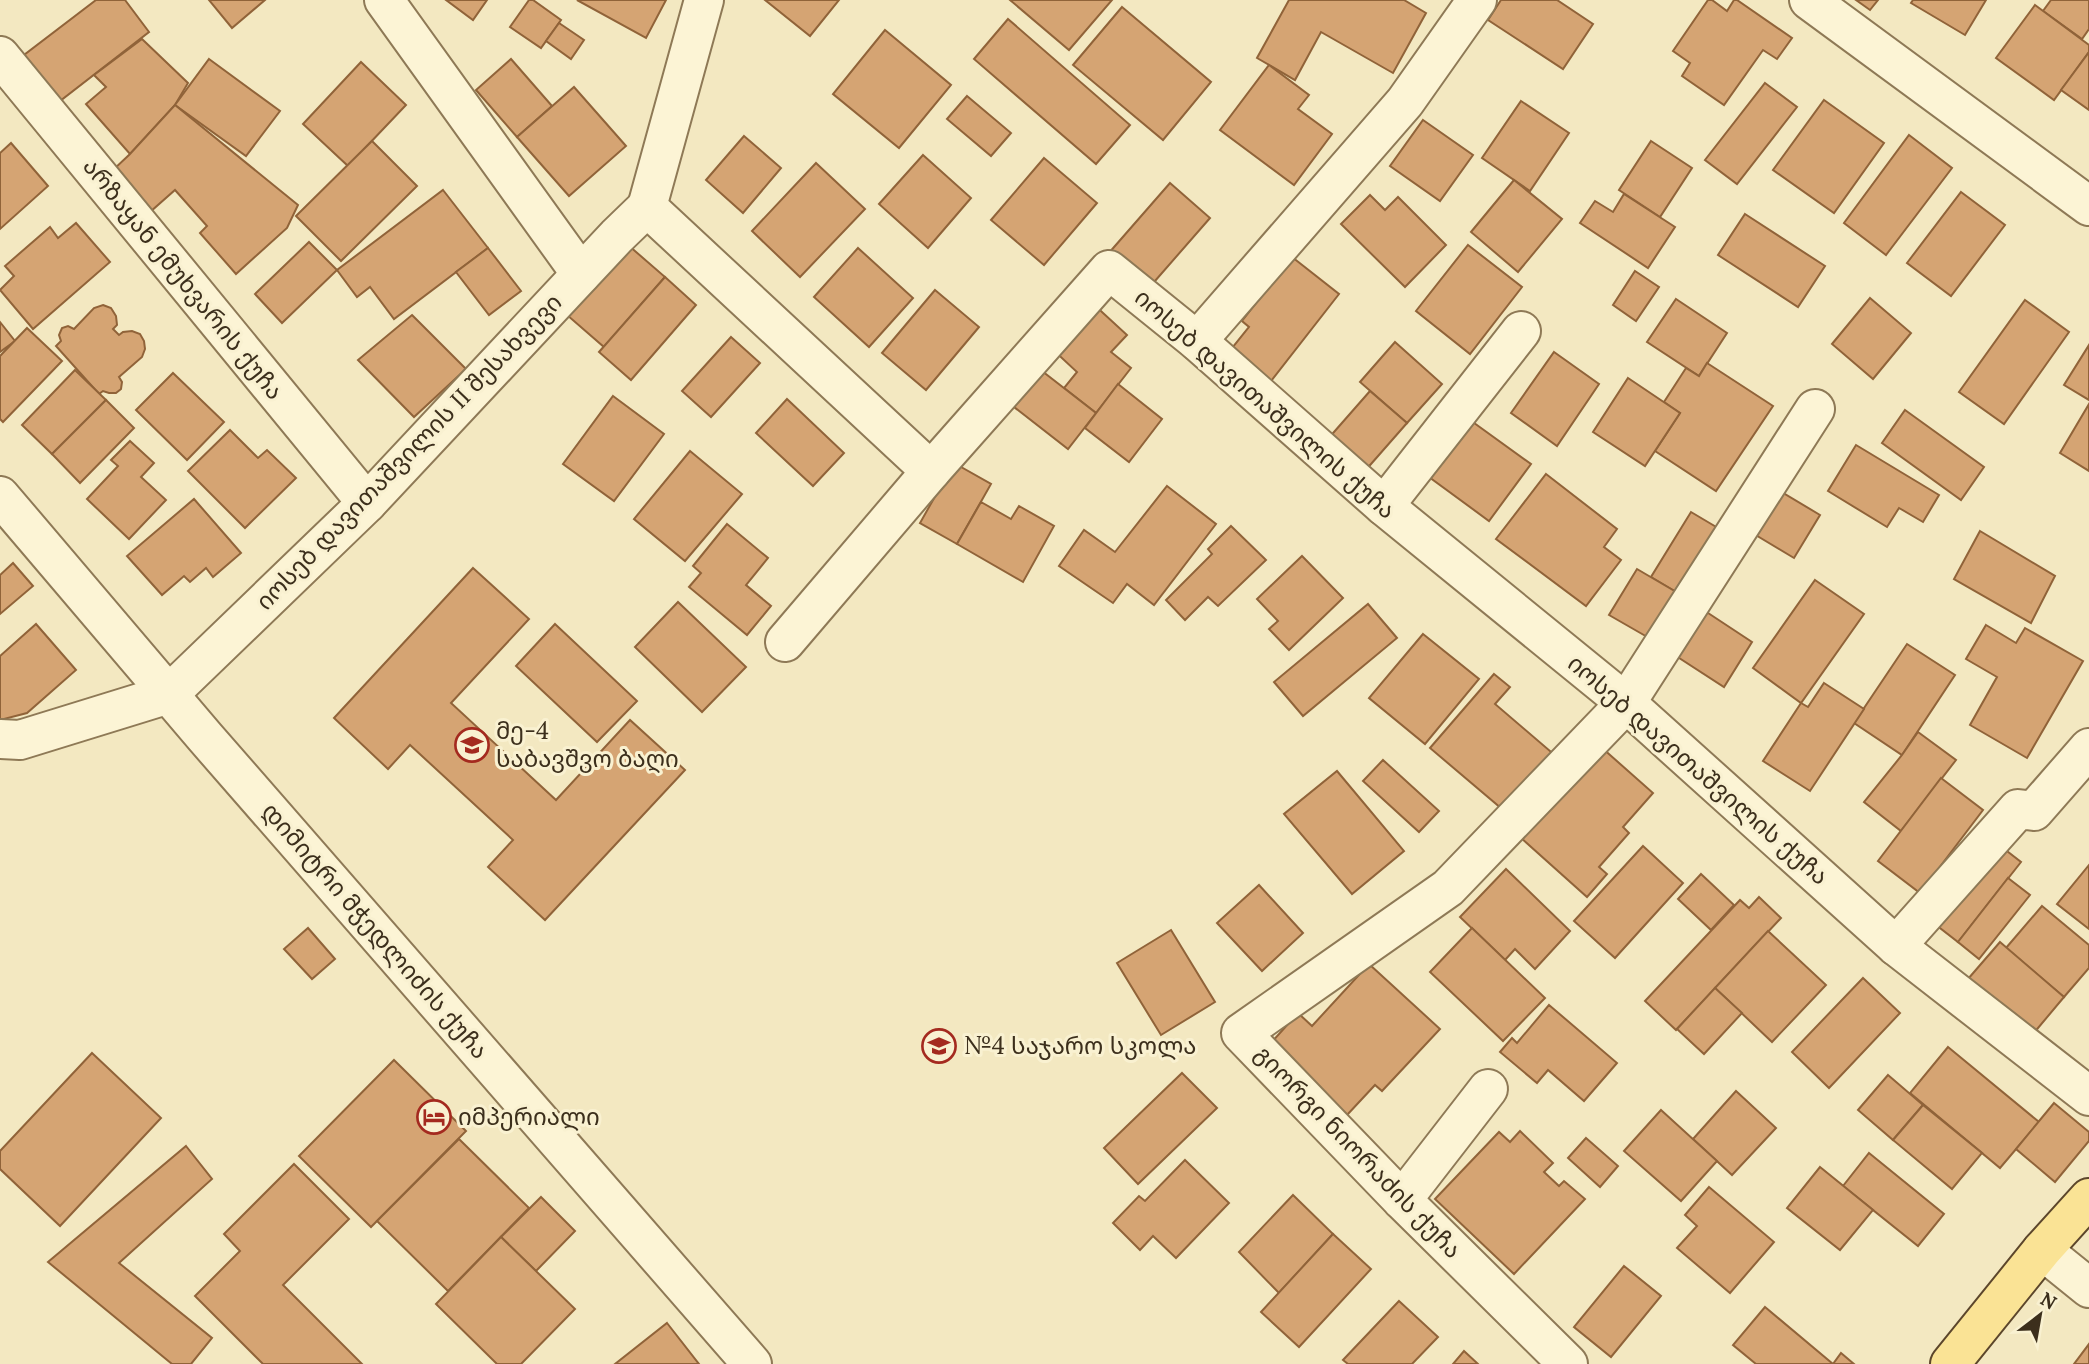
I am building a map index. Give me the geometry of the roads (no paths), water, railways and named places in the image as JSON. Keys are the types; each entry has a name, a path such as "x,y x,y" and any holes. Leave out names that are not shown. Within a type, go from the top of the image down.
{"main road":[{"path":"1951,1364 2042,1250 2089,1198"}],"street":[{"path":"384,0 581,274"},
{"path":"704,0 647,207 931,471 785,642"},
{"path":"1197,341 1405,102 1477,0"},
{"path":"1809,0 2089,206"},
{"name":"არზაყან ემუხვარის ქუჩა","path":"0,55 367,503"},
{"name":"იოსებ დავითაშვილის II შესახვევი","path":"169,694 367,503 647,207"},
{"name":"იოსებ დავითაშვილის ქუჩა","path":"931,471 1109,270 1197,341 1384,506 1626,703 1896,946 2089,1096"},
{"path":"1384,506 1521,331"},
{"path":"1626,703 1815,409"},
{"name":"დიმიტრი მჭედლიძის ქუჩა","path":"0,495 169,694 752,1364"},
{"path":"0,739 20,740 169,694"},
{"name":"გიორგი ნიორაძის ქუჩა","path":"1568,1364 1402,1200 1241,1032 1448,888 1626,703"},
{"path":"1896,946 2018,809 2034,811 2089,748"},
{"path":"1402,1200 1488,1089"},
{"path":"2042,1250 2089,1288"}],"place":[{"name":"მე-4 საბავშვო ბაღი","path":"472,745"},
{"name":"№4 საჯარო სკოლა","path":"939,1046"},
{"name":"იმპერიალი","path":"434,1117"}]}
